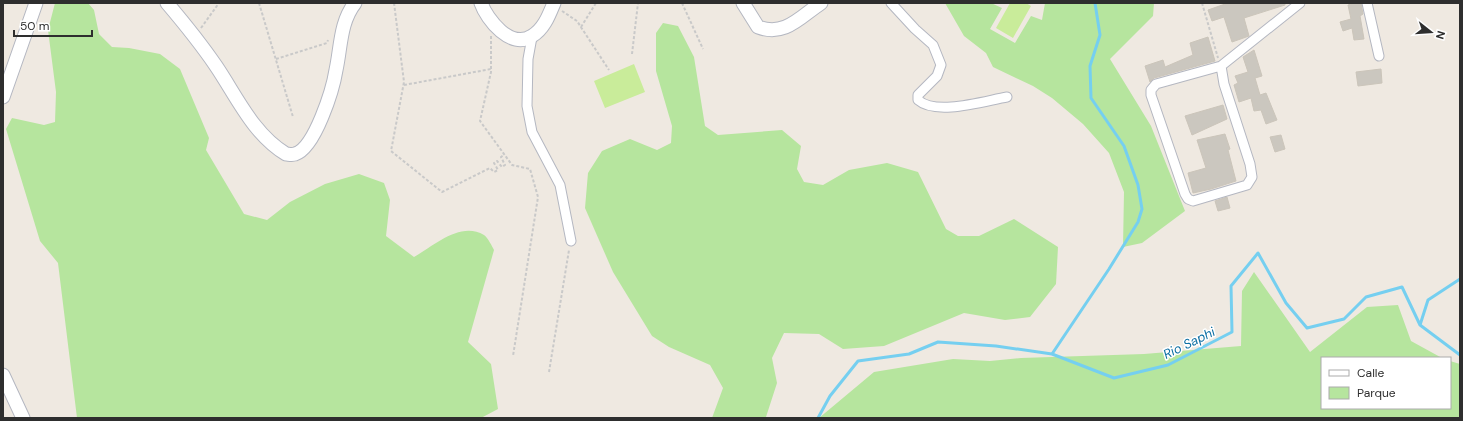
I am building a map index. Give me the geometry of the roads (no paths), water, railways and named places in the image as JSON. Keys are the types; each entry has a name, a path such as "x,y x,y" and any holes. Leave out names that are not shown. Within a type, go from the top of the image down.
{"main road":[{"path":"3,97 36,3"},
{"path":"167,3 216,65 255,126 286,154 296,154 306,145 324,112 336,70 345,22 355,3"},
{"path":"481,3 490,19 500,30 509,37 524,39 532,37 542,26 554,4"},
{"path":"743,3 758,27 772,31 781,30 799,20 821,3"},
{"path":"3,375 23,418"}],"street":[{"path":"891,3 915,29 933,45 941,65 938,76 918,95 918,100 922,103 936,107 951,107 1006,97"},
{"path":"1221,66 1224,84 1250,164 1252,177 1247,186 1193,201 1188,199 1185,194 1151,95 1151,90 1156,84 1221,66 1300,3"},
{"path":"1367,3 1379,56"},
{"path":"532,37 528,59 527,106 532,132 560,185 571,241"}],"waterway":[{"path":"1052,354 1109,269 1138,222 1142,209 1138,185 1124,146 1091,98 1090,66 1100,35 1095,3"},
{"name":"Rio Saphi","path":"818,418 830,396 858,361 909,354 938,342 996,346 1052,354 1114,378 1168,365 1232,332 1231,286 1258,253 1286,303 1307,328 1344,319 1366,297 1402,287 1420,325 1460,355"},
{"path":"1420,325 1428,300 1460,279"}]}
